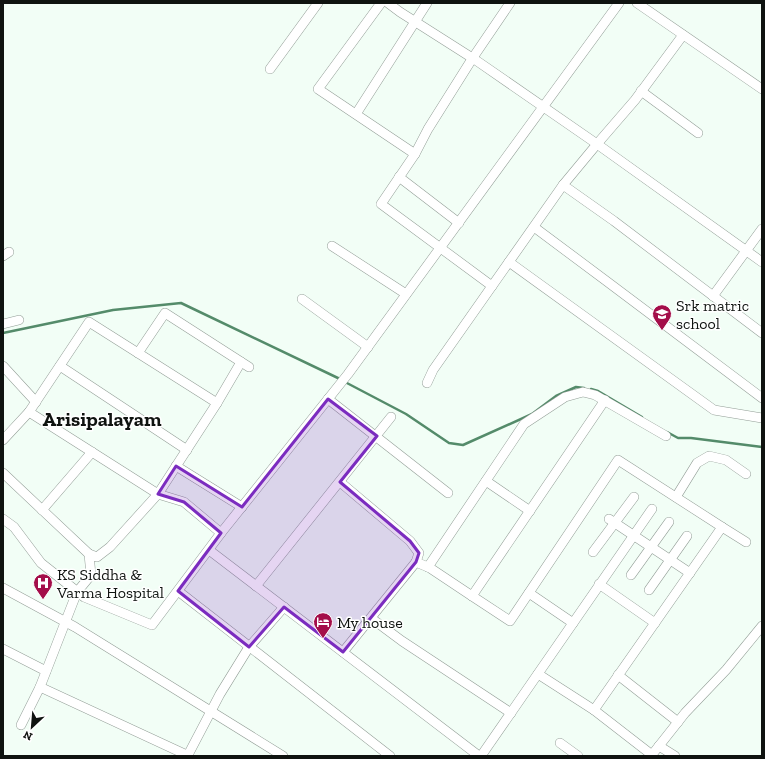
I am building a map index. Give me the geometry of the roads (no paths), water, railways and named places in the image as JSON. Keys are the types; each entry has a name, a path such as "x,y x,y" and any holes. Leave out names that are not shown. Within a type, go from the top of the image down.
{"street":[{"path":"270,69 318,3"},
{"path":"381,3 318,89 415,154"},
{"path":"388,3 597,144 762,262"},
{"path":"356,114 427,3"},
{"path":"492,286 381,204 415,154 428,129 472,59 510,3"},
{"path":"3,519 14,528 41,563 84,597 152,625 221,533 343,381 618,3"},
{"path":"637,3 762,89"},
{"path":"427,383 433,370 563,186 641,91 683,35"},
{"path":"641,91 698,133"},
{"path":"399,177 458,223"},
{"path":"563,186 614,220 762,333"},
{"path":"534,227 762,398"},
{"path":"713,296 762,230"},
{"path":"332,246 406,294"},
{"path":"509,262 714,410 762,418"},
{"path":"302,299 368,347"},
{"path":"3,473 89,554 96,557 110,547 158,494 217,403 245,364 165,313 138,353"},
{"path":"3,324 19,320"},
{"path":"3,440 29,412 89,322 217,403"},
{"path":"3,366 36,402"},
{"path":"60,366 187,450"},
{"path":"428,567 524,424 565,397 583,392 596,395 666,436"},
{"path":"328,399 448,493"},
{"path":"472,596 605,400"},
{"path":"29,412 158,494 184,502 221,533"},
{"path":"256,586 391,418"},
{"path":"42,510 92,452"},
{"path":"676,497 697,464 709,456 726,460 746,474"},
{"path":"416,562 428,567 510,622 618,460 746,542"},
{"path":"176,466 242,507"},
{"path":"486,481 530,511"},
{"path":"340,482 410,541 419,553 416,562 343,652"},
{"path":"594,552 612,521 634,498"},
{"path":"209,550 480,756 652,509"},
{"path":"612,521 690,574"},
{"path":"631,575 669,522"},
{"path":"594,710 722,527"},
{"path":"649,590 687,536"},
{"path":"20,725 40,687 77,592 91,575 89,554"},
{"path":"599,584 655,623"},
{"path":"3,588 65,621 283,756"},
{"path":"178,591 390,756"},
{"path":"529,594 573,623"},
{"path":"40,687 189,756 220,694 249,647 284,607"},
{"path":"371,618 402,641 511,713"},
{"path":"538,674 594,710 652,756 678,722 726,670 762,626"},
{"path":"3,650 46,671"},
{"path":"618,675 678,722"},
{"path":"560,743 578,756"},
{"path":"659,746 675,756"}],"waterway":[{"path":"3,333 113,310 181,303 340,379"},
{"path":"345,382 406,414 449,443 463,445 532,414 556,396 576,387 584,388"},
{"path":"591,389 598,391 642,417"},
{"path":"667,432 678,438 691,438 762,447"}],"place":[{"name":"Srk matric school","path":"662,331"},
{"name":"KS Siddha & Varma Hospital","path":"43,600"},
{"name":"My house","path":"323,639"}],"district":[{"name":"Arisipalayam","path":"102,419"}]}
